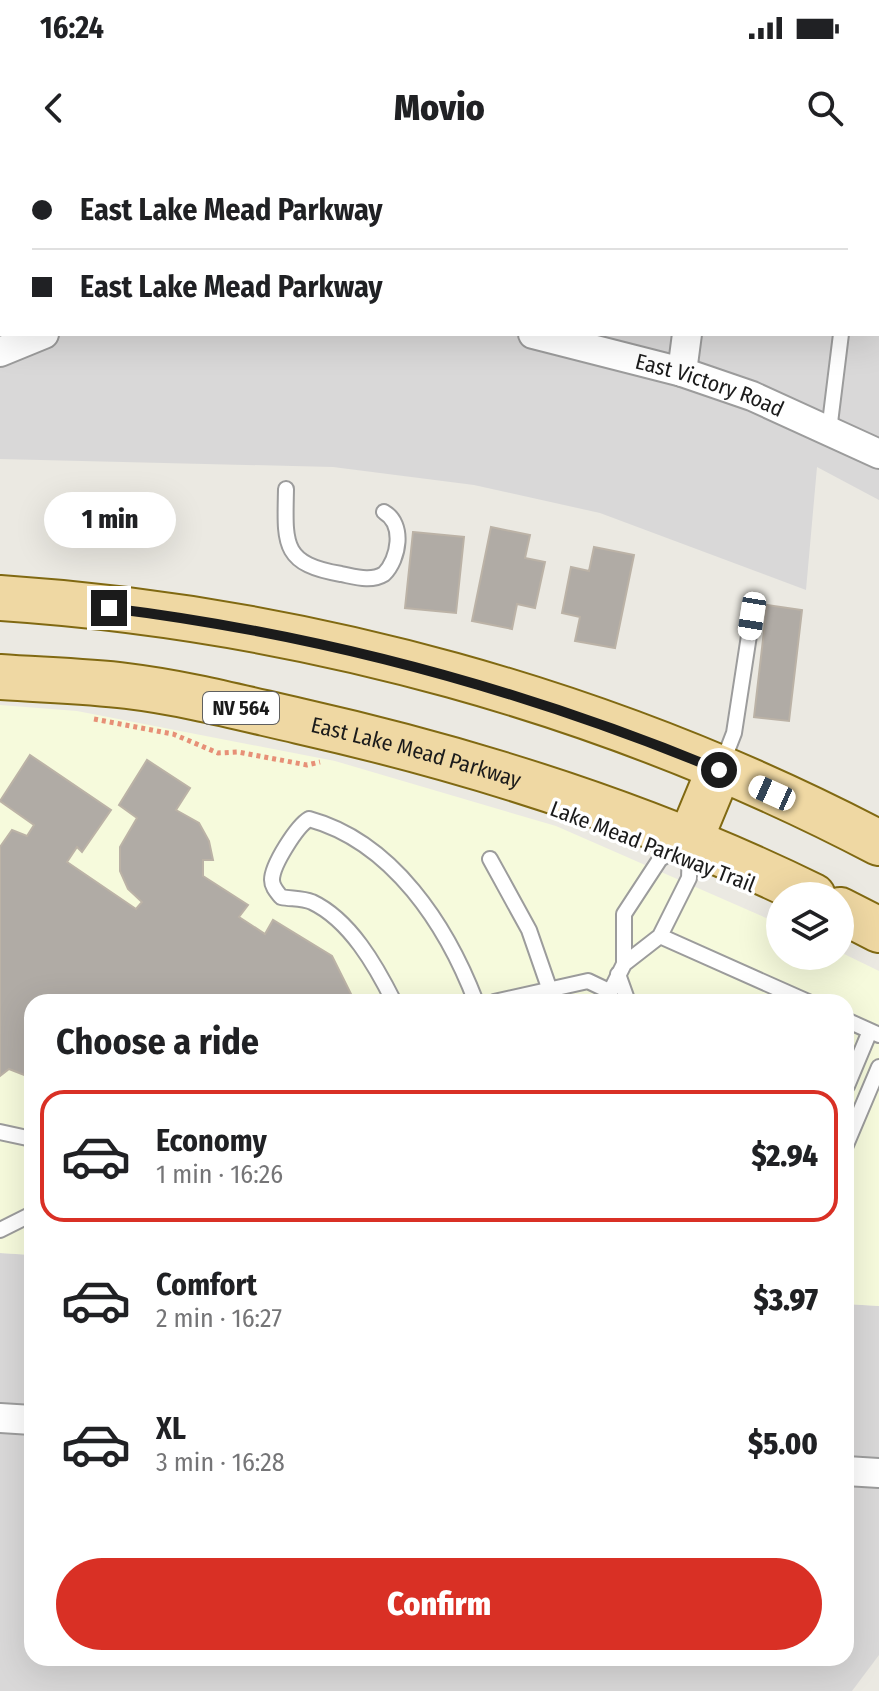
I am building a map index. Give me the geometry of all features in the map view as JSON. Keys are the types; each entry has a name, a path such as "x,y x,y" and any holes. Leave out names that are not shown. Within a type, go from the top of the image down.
{"main road":[{"path":"0,598 162,615 375,655 545,704 719,770 879,843"},
{"name":"East Lake Mead Parkway","path":"0,677 127,686 369,736 478,765 690,840 782,882"},
{"path":"690,840 719,770"},
{"path":"854,917 879,930"}],"street":[{"path":"5,344 36,336"},
{"name":"East Victory Road","path":"541,336 682,372 752,396 879,454"},
{"path":"682,372 687,336"},
{"path":"0,1418 24,1420"},
{"path":"854,1471 879,1473"}],"lane":[{"path":"829,431 841,336"},
{"path":"286,489 285,534 300,562 315,570 366,579 384,574 393,562 398,538 395,522 384,512"},
{"path":"719,770 734,733 752,616"},
{"path":"390,994 378,970 325,910 302,898 281,897 274,890 272,879 280,860 296,830 309,819 359,842 425,903 459,958 473,994"},
{"path":"608,994 621,969 660,936 689,878 690,840"},
{"path":"626,994 621,969 624,914 660,859 690,840"},
{"path":"490,859 523,917 552,994"},
{"path":"660,936 774,994"},
{"path":"558,994 588,981 604,994"},
{"path":"854,1024 874,1033 854,1072"},
{"path":"854,1126 879,1067"},
{"path":"0,1132 24,1137"},
{"path":"0,1230 24,1218"}],"path":[{"path":"83,715 173,734 218,753 238,752 307,765 328,759"}],"shaded area":[{"path":"0,336 879,336 879,500 817,467 806,590 600,513 474,485 333,467 0,459"},
{"path":"0,705 77,711 335,761 556,826 766,918 766,970 854,970 854,959 879,971 879,1306 854,1304 854,994 24,994 24,1254 0,1253"},
{"path":"0,1253 24,1254 24,1666 854,1666 854,1304 879,1306 879,1655 852,1691 0,1691"}],"building":[{"path":"491,527 530,535 525,558 545,562 535,608 517,604 512,629 472,621"},
{"path":"413,532 464,537 456,613 405,608"},
{"path":"594,547 634,555 615,648 575,641 580,617 562,613 571,567 589,571"},
{"path":"767,605 802,610 789,721 754,717"},
{"path":"30,755 111,810 82,852 77,847 67,862 136,909 142,902 128,889 120,871 120,847 137,818 119,805 147,760 190,788 176,810 199,823 209,841 213,860 203,860 203,876 248,905 239,917 265,934 273,920 332,956 351,994 24,994 24,1075 9,1069 0,1076 0,847 12,830 27,836 34,825 0,801"}],"route":[{"path":"109,608 222,625 375,655 545,704 719,770"}]}
